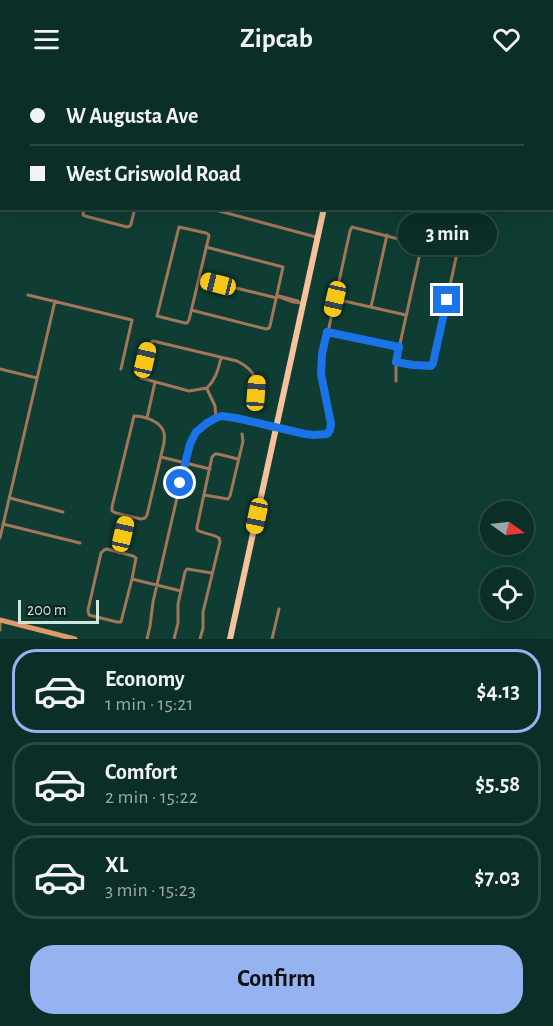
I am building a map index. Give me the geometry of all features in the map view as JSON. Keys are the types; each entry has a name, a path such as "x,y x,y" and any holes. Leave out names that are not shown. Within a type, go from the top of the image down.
{"main road":[{"path":"231,639 324,210"},
{"path":"0,620 75,639"}],"street":[{"path":"84,210 83,215 130,226 134,210"},
{"path":"216,210 318,237"},
{"path":"179,227 208,234 191,310 187,323 157,316 179,227"},
{"path":"147,639 156,586 185,463 196,432 207,423 222,416 314,435 327,434 330,430 331,424 321,374 322,354 352,227 456,254 431,366 396,362"},
{"path":"371,307 387,235"},
{"path":"396,381 396,362 422,244"},
{"path":"191,310 269,328 277,297 283,267 206,247"},
{"path":"199,279 303,303"},
{"path":"28,295 132,320 121,369"},
{"path":"335,299 406,315"},
{"path":"0,538 55,301"},
{"path":"327,332 399,347"},
{"path":"221,358 218,373 207,388 189,390 141,378 148,345 153,341 221,358 237,362 246,366 256,381 256,393 253,402 248,405"},
{"path":"0,369 37,378"},
{"path":"147,418 155,382"},
{"path":"207,388 215,406 216,418"},
{"path":"134,416 147,418 155,422 164,432 164,443 147,515 141,519 112,511 112,507 134,416"},
{"path":"204,495 228,499 230,496 243,441 242,434"},
{"path":"200,639 203,612 220,542 219,538 197,530 197,527 212,458 215,454 238,459"},
{"path":"161,457 210,469"},
{"path":"9,498 63,512"},
{"path":"119,553 127,516"},
{"path":"3,524 80,543"},
{"path":"104,550 136,558 132,579 121,622 89,615 101,553 104,550"},
{"path":"174,639 178,623 178,604 187,569 212,573"},
{"path":"132,579 181,591"},
{"path":"272,639 279,609"},
{"path":"0,620 0,630"}],"route":[{"path":"180,483 190,444 196,432 216,418 222,416 236,418 305,434 327,434 331,424 321,374 322,354 327,332 399,347 396,362 431,366 447,300"}]}
